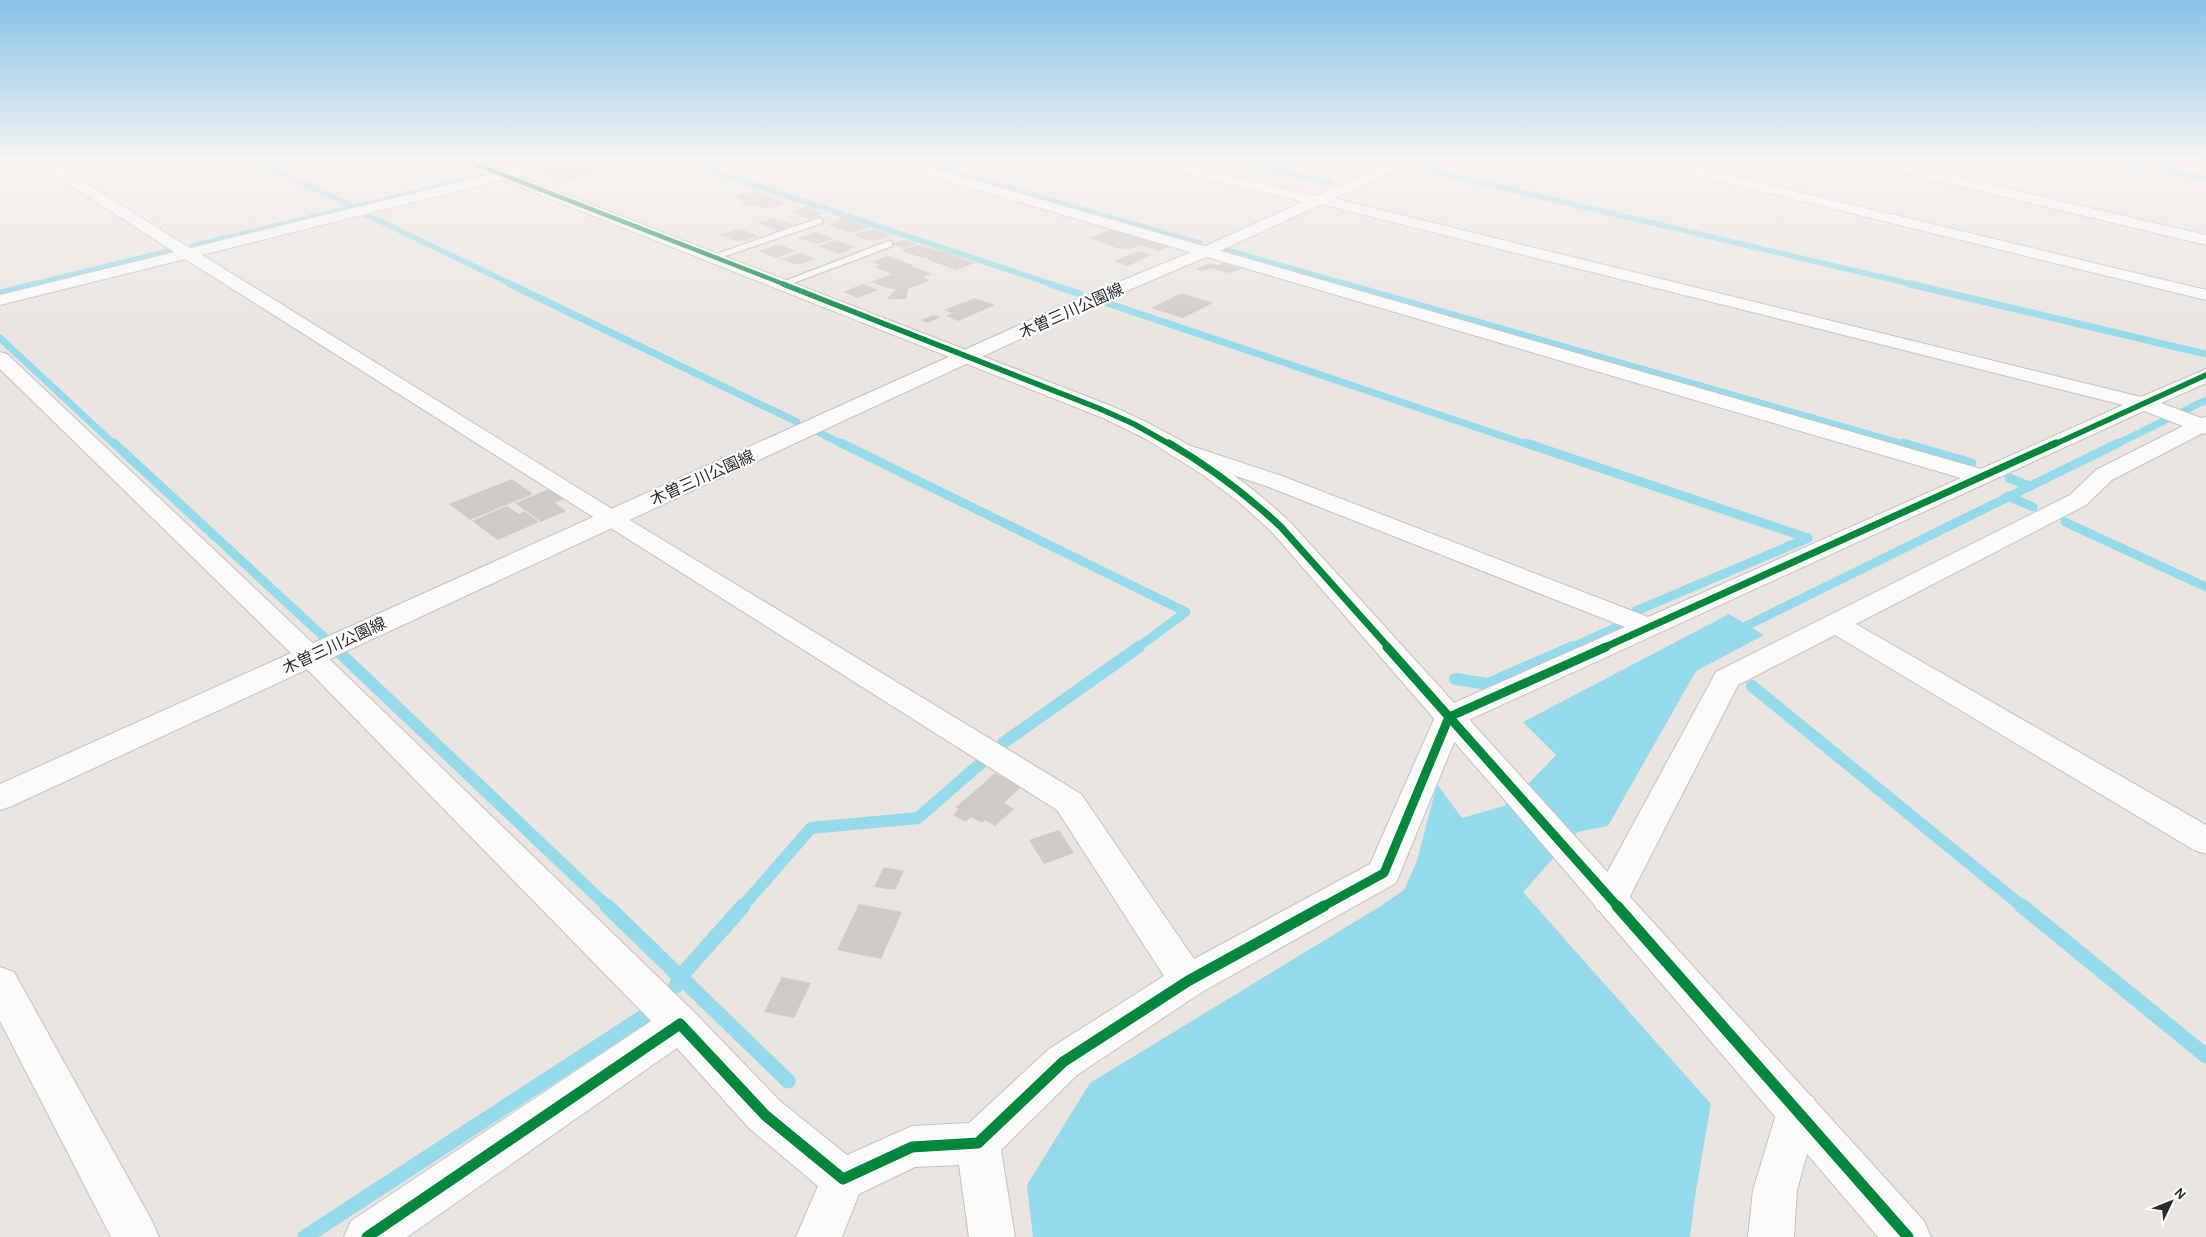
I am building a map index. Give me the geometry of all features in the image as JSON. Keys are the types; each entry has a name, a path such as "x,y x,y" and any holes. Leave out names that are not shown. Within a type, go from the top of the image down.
{"street":[{"path":"131,218 1070,802 1188,981"},
{"path":"0,300 330,218"},
{"path":"612,218 1039,384 1133,424 1182,451 1256,502 1281,527 1516,790 1610,900 1908,1237"},
{"path":"1094,218 1984,477"},
{"name":"木曽三川公園線","path":"0,798 1081,304 1279,218"},
{"path":"1390,218 2148,405 2202,425"},
{"path":"1888,218 2206,295"},
{"path":"2112,218 2206,240"},
{"path":"0,358 310,656 680,1024 765,1115 843,1179"},
{"path":"819,1237 843,1179 912,1147 978,1143 1063,1062 1188,981 1384,873 1449,717 2148,405 2206,375"},
{"path":"1610,900 1726,679 2078,500 2104,475 2202,425"},
{"path":"1182,451 1274,481 1649,627"},
{"path":"1835,623 2206,841"},
{"path":"0,983 136,1237"},
{"path":"368,1237 680,1024"},
{"path":"1771,1237 1775,1190 1798,1111"},
{"path":"978,1143 992,1237"}],"lane":[{"path":"713,257 819,221"},
{"path":"782,284 889,244"}],"water":[{"path":"1729,614 1764,635 1696,671 1608,826 1577,832 1523,892 1711,1104 1690,1237 1033,1237 1027,1185 1090,1083 1404,890 1417,861 1437,784 1462,818 1504,806 1556,755 1523,722"}],"building":[{"path":"773,218 794,225 778,231 757,223"},
{"path":"843,218 869,227 851,233 828,225 834,223 830,222"},
{"path":"739,228 759,236 739,242 719,235"},
{"path":"873,229 890,234 886,236 890,237 871,241 853,235"},
{"path":"1112,229 1171,246 1160,251 1139,245 1128,250 1089,238"},
{"path":"816,232 834,239 817,244 797,238"},
{"path":"836,240 855,247 840,254 817,246"},
{"path":"905,240 916,244 904,248 892,244"},
{"path":"779,244 796,251 776,258 759,251"},
{"path":"918,245 975,263 956,270 926,259 930,258 922,258 900,250"},
{"path":"1139,251 1151,255 1128,266 1114,261"},
{"path":"800,253 816,259 797,265 781,259"},
{"path":"887,256 932,274 923,277 929,280 927,282 908,289 906,299 887,299 896,289 871,282 892,274 875,267 880,265 871,262"},
{"path":"1210,263 1218,265 1223,263 1240,269 1228,273 1211,268 1203,271 1196,269"},
{"path":"863,284 878,290 858,298 843,292"},
{"path":"1182,293 1213,303 1183,318 1151,308"},
{"path":"975,298 995,305 958,321 946,316 952,313 944,310"},
{"path":"934,315 941,317 928,323 921,320"},
{"path":"512,479 533,494 470,520 449,504"},
{"path":"549,489 564,499 555,503 566,511 541,522 515,503"},
{"path":"507,506 519,514 524,511 539,522 498,540 472,521"},
{"path":"995,773 1021,787 1004,803 1014,809 995,826 985,820 982,823 971,817 965,822 953,815 959,809 955,808"},
{"path":"1059,830 1074,853 1044,864 1029,840"},
{"path":"884,867 904,871 895,890 874,887"},
{"path":"859,904 902,912 881,959 837,950"},
{"path":"782,977 811,983 794,1018 764,1012"}],"waterway":[{"path":"192,246 310,218"},
{"path":"373,218 513,285"},
{"path":"852,218 1054,285"},
{"path":"1112,218 1200,243"},
{"path":"1630,218 1915,285"},
{"path":"31,285 173,250"},
{"path":"1226,250 1349,285"},
{"path":"0,293 37,284"},
{"path":"510,284 797,422"},
{"path":"1050,284 1080,294"},
{"path":"1345,284 1907,445"},
{"path":"1910,284 2206,354"},
{"path":"1107,303 1529,445"},
{"path":"0,338 115,445"},
{"path":"2115,445 2206,400"},
{"path":"820,433 844,445"},
{"path":"114,443 324,637"},
{"path":"841,443 1186,612 1137,648"},
{"path":"1526,443 1808,538 1636,611"},
{"path":"1903,443 1972,463"},
{"path":"2009,497 2118,443"},
{"path":"2009,478 2029,486"},
{"path":"1736,631 2009,497"},
{"path":"2009,497 2033,507"},
{"path":"2065,522 2206,587"},
{"path":"1570,648 1617,627"},
{"path":"1003,743 1139,647"},
{"path":"1455,679 1488,684 1573,647"},
{"path":"340,653 608,907"},
{"path":"1752,686 2023,907"},
{"path":"742,907 811,828 918,818 981,763"},
{"path":"607,906 680,977"},
{"path":"680,977 743,906"},
{"path":"2022,906 2206,1056"},
{"path":"676,986 680,977"},
{"path":"680,977 788,1081"},
{"path":"305,1237 643,1017"}],"cycle path":[{"path":"613,218 1098,408 1134,424 1174,446 1230,483 1265,511 1281,527 1908,1237"},
{"path":"367,1237 680,1024 765,1115 843,1179 912,1147 978,1143 1063,1062 1188,981 1384,873 1449,717 2206,375"}]}
